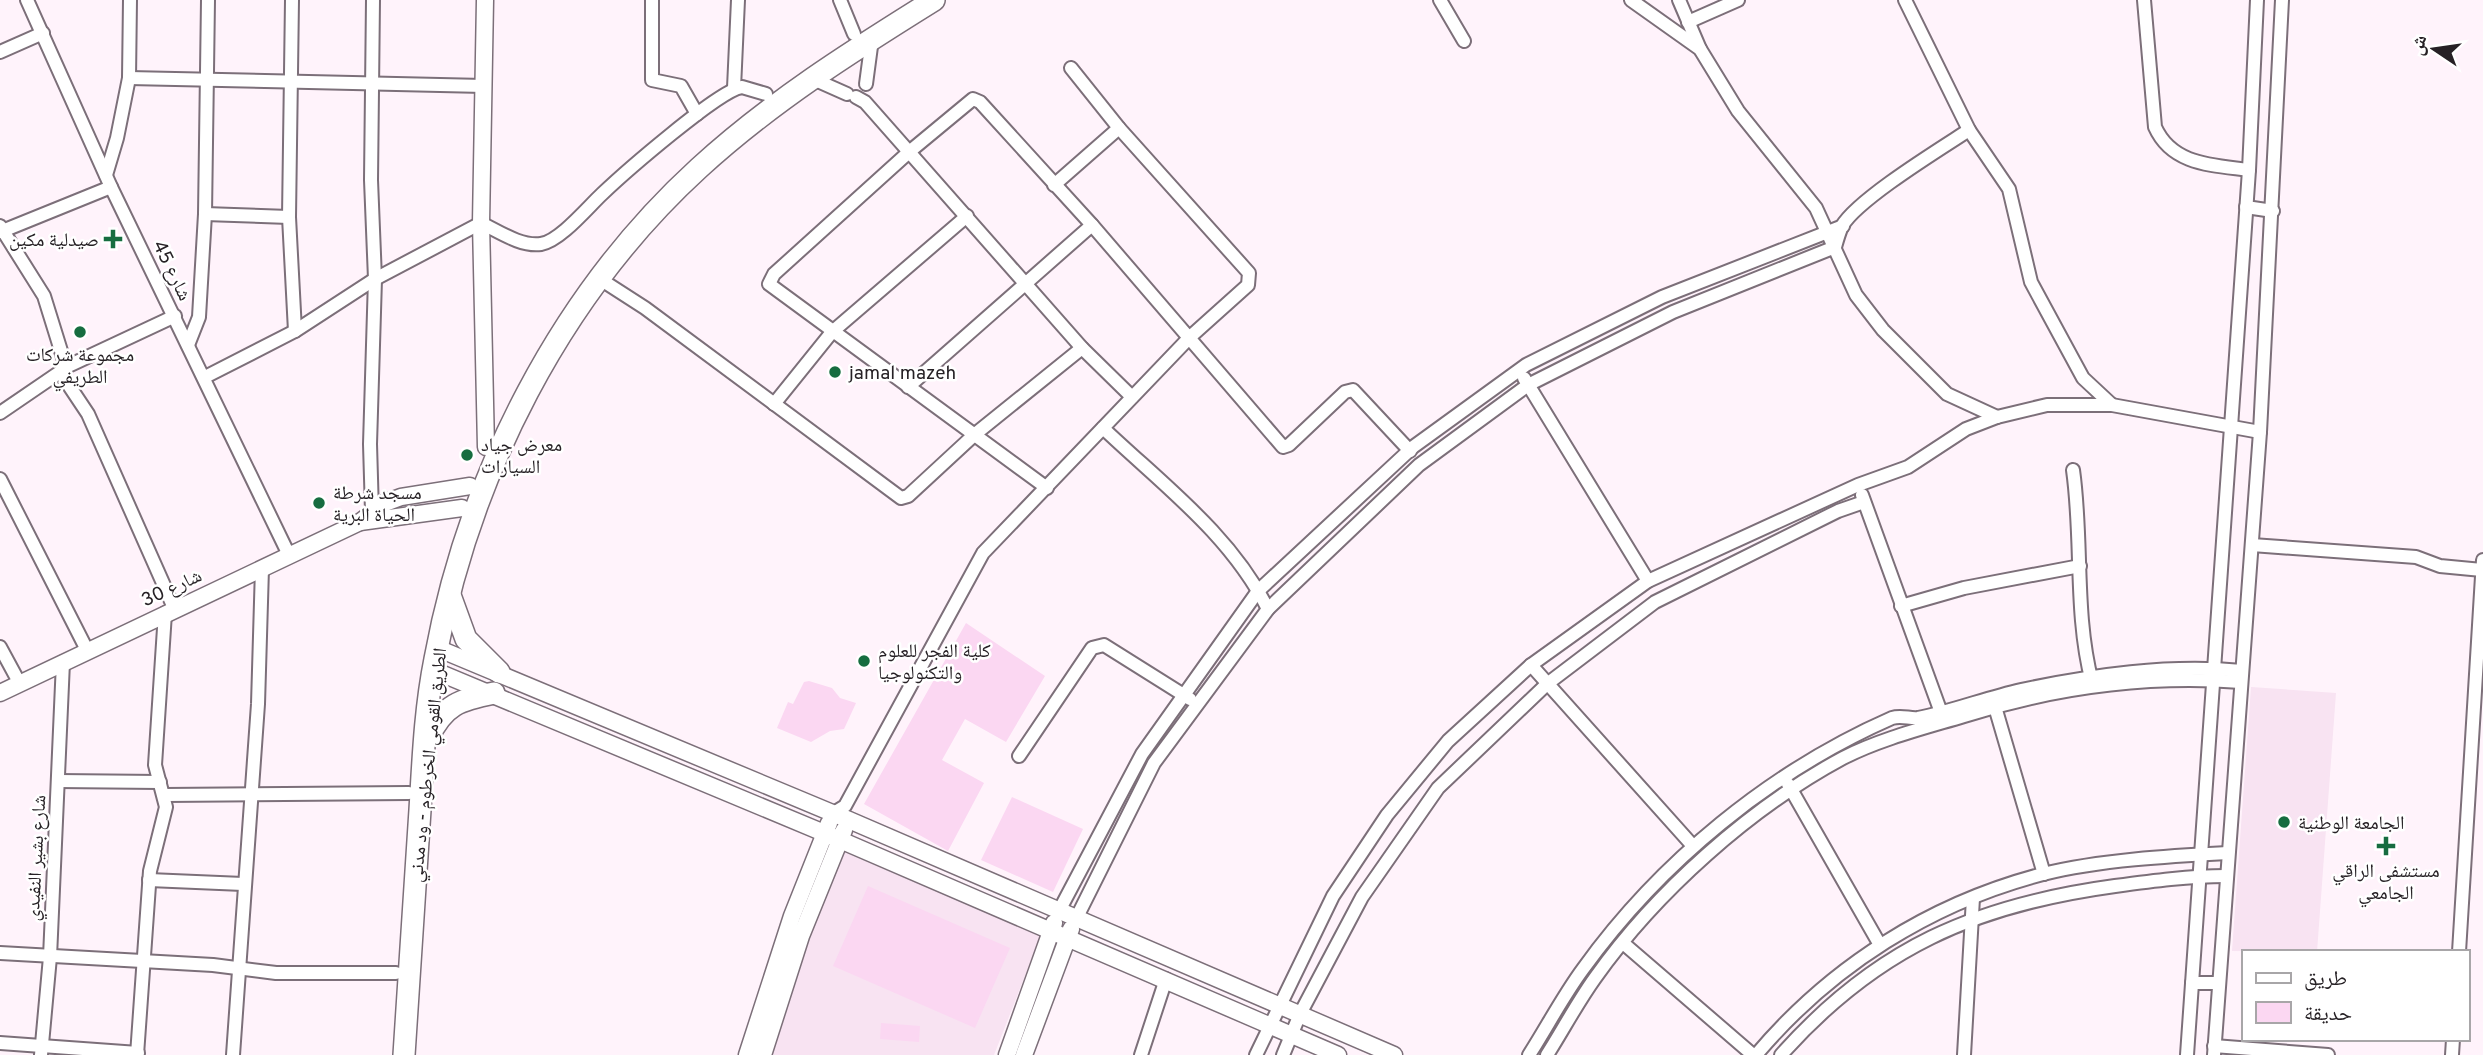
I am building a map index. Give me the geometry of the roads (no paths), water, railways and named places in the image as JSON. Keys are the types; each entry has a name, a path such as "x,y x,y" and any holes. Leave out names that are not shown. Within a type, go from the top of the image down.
{"highway":[{"name":"الطريق القومي الخرطوم - ود مدني","path":"404,1055 425,747 433,670 464,542 499,449 543,366 600,279 649,219 697,169 909,0"},
{"name":"الطريق القومي الخرطوم - ود مدني","path":"391,1055 421,658 438,583 470,486 486,447 531,359 590,270 639,209 687,162 766,94 863,36 934,0"},
{"path":"425,747 436,723 453,705 497,682 466,639 450,595"}],"street":[{"name":"شارع 45","path":"27,0 108,181 289,555"},
{"path":"36,19 38,0"},
{"path":"0,1043 41,1050 137,1054 149,880 163,826 162,789 155,765 169,611 88,414 63,370 44,296 1,230 108,181 129,78 130,0"},
{"path":"188,345 199,317 205,214 209,81 208,0"},
{"path":"292,0 289,217 295,331"},
{"path":"366,517 375,279 371,180 373,0"},
{"path":"485,0 481,223 486,447"},
{"path":"652,0 652,80 681,86 697,114"},
{"path":"734,88 738,0"},
{"path":"840,0 863,36 860,94"},
{"path":"1440,0 1464,41"},
{"path":"1631,0 1700,49"},
{"path":"1679,0 1700,49 1738,111 1816,208 1856,295 1883,330 1947,394 1997,417"},
{"path":"1688,22 1738,0"},
{"path":"1905,0 1969,130 2010,189 2031,282 2083,378 2112,405"},
{"path":"2144,0 2155,127 2161,140 2177,155 2198,163 2249,170"},
{"path":"2187,1055 2249,170 2257,0"},
{"path":"2282,0 2260,432 2214,1051 2328,1055"},
{"path":"0,52 43,33"},
{"path":"763,1055 812,885 824,832 842,814 983,553 1190,337 1248,285 1249,273 1119,128 1071,68"},
{"path":"129,78 291,84 484,86"},
{"path":"811,78 860,94 1082,348 1132,397"},
{"path":"481,223 527,243 543,244 568,227 613,183 697,114 734,88 748,87 766,94"},
{"path":"1047,488 769,284 774,274 909,152 973,99 1092,225 1283,447 1345,392 1353,390 1410,451"},
{"path":"1054,185 1119,128"},
{"path":"1007,1055 1059,911 1142,754 1258,591 1410,451 1519,369 1662,297 1843,226 1894,180 1969,130"},
{"path":"2246,207 2273,211"},
{"path":"205,214 289,217"},
{"path":"774,404 832,331 967,216"},
{"path":"205,377 295,331 375,279 481,223"},
{"path":"908,387 1092,225"},
{"path":"1024,1055 1067,937 1154,763 1268,609 1419,465 1528,385 1666,316 1835,247 1843,226"},
{"path":"600,279 903,498 974,435 1082,348"},
{"path":"1662,297 1666,316"},
{"path":"0,413 63,370 175,316"},
{"path":"1519,369 1647,581"},
{"path":"1256,1055 1278,1004 1333,896 1387,815 1448,741 1531,665 1647,581 1858,485 1908,467 1966,429 1997,417 2047,405 2112,405 2231,424 2260,432"},
{"path":"1102,428 1199,516 1233,552 1268,609"},
{"path":"2073,470 2080,516 2077,542 2084,646 2091,681"},
{"path":"1858,485 1942,717"},
{"path":"1,486 87,650"},
{"name":"شارع 30","path":"0,693 289,555 401,497 470,486"},
{"path":"1283,1055 1300,1014 1362,897 1438,788 1547,684 1655,602 1838,511 1864,502"},
{"name":"شارع 30","path":"366,517 462,508"},
{"path":"2252,545 2416,557 2440,566 2482,565 2459,950"},
{"path":"1901,606 1975,586 2080,566"},
{"path":"233,1055 243,884 258,704 262,568"},
{"path":"1019,756 1092,648 1098,645 1104,645 1198,704"},
{"path":"0,647 20,684"},
{"path":"437,648 497,682 840,840 1338,1055"},
{"name":"شارع بشير النفيدي","path":"41,1050 50,957 63,662"},
{"path":"1531,665 1693,846"},
{"path":"433,670 497,682 842,814 921,852 1394,1055"},
{"path":"1547,1055 1594,979 1623,943 1739,827 1845,757 1942,717 1994,701 2091,681 2214,674 2241,677"},
{"path":"1994,701 2044,874"},
{"path":"1529,1055 1582,970 1624,917 1693,846 1784,777 1896,716 1942,717"},
{"path":"1784,777 1880,945"},
{"path":"58,781 250,795 409,793"},
{"path":"747,1055 761,1004 812,885 840,840 842,814"},
{"path":"913,871 921,852"},
{"path":"1623,943 1755,1055 1781,1026 1836,975 1905,929 1973,898 2044,874 2228,853"},
{"path":"1781,1055 1845,993 1867,977 1913,945 1973,918 2049,895 2200,876 2226,876"},
{"path":"149,880 243,884"},
{"path":"1964,1055 1973,898"},
{"path":"0,953 239,968 276,973 396,973"},
{"path":"1141,1055 1166,979"},
{"path":"2192,984 2219,983"}],"place":[{"name":"صيدلية مكين","path":"113,239"},
{"name":"مجموعة شركات الطريفي","path":"80,332"},
{"name":"jamal mazeh","path":"835,372"},
{"name":"معرض جياد السيارات","path":"467,455"},
{"name":"مسجد شرطة الحياة البرية","path":"319,503"},
{"name":"كلية الفجر للعلوم والتكنولوجيا","path":"864,661"},
{"name":"الجامعة الوطنية","path":"2284,822"},
{"name":"مستشفى الراقي الجامعي","path":"2386,846"}]}
